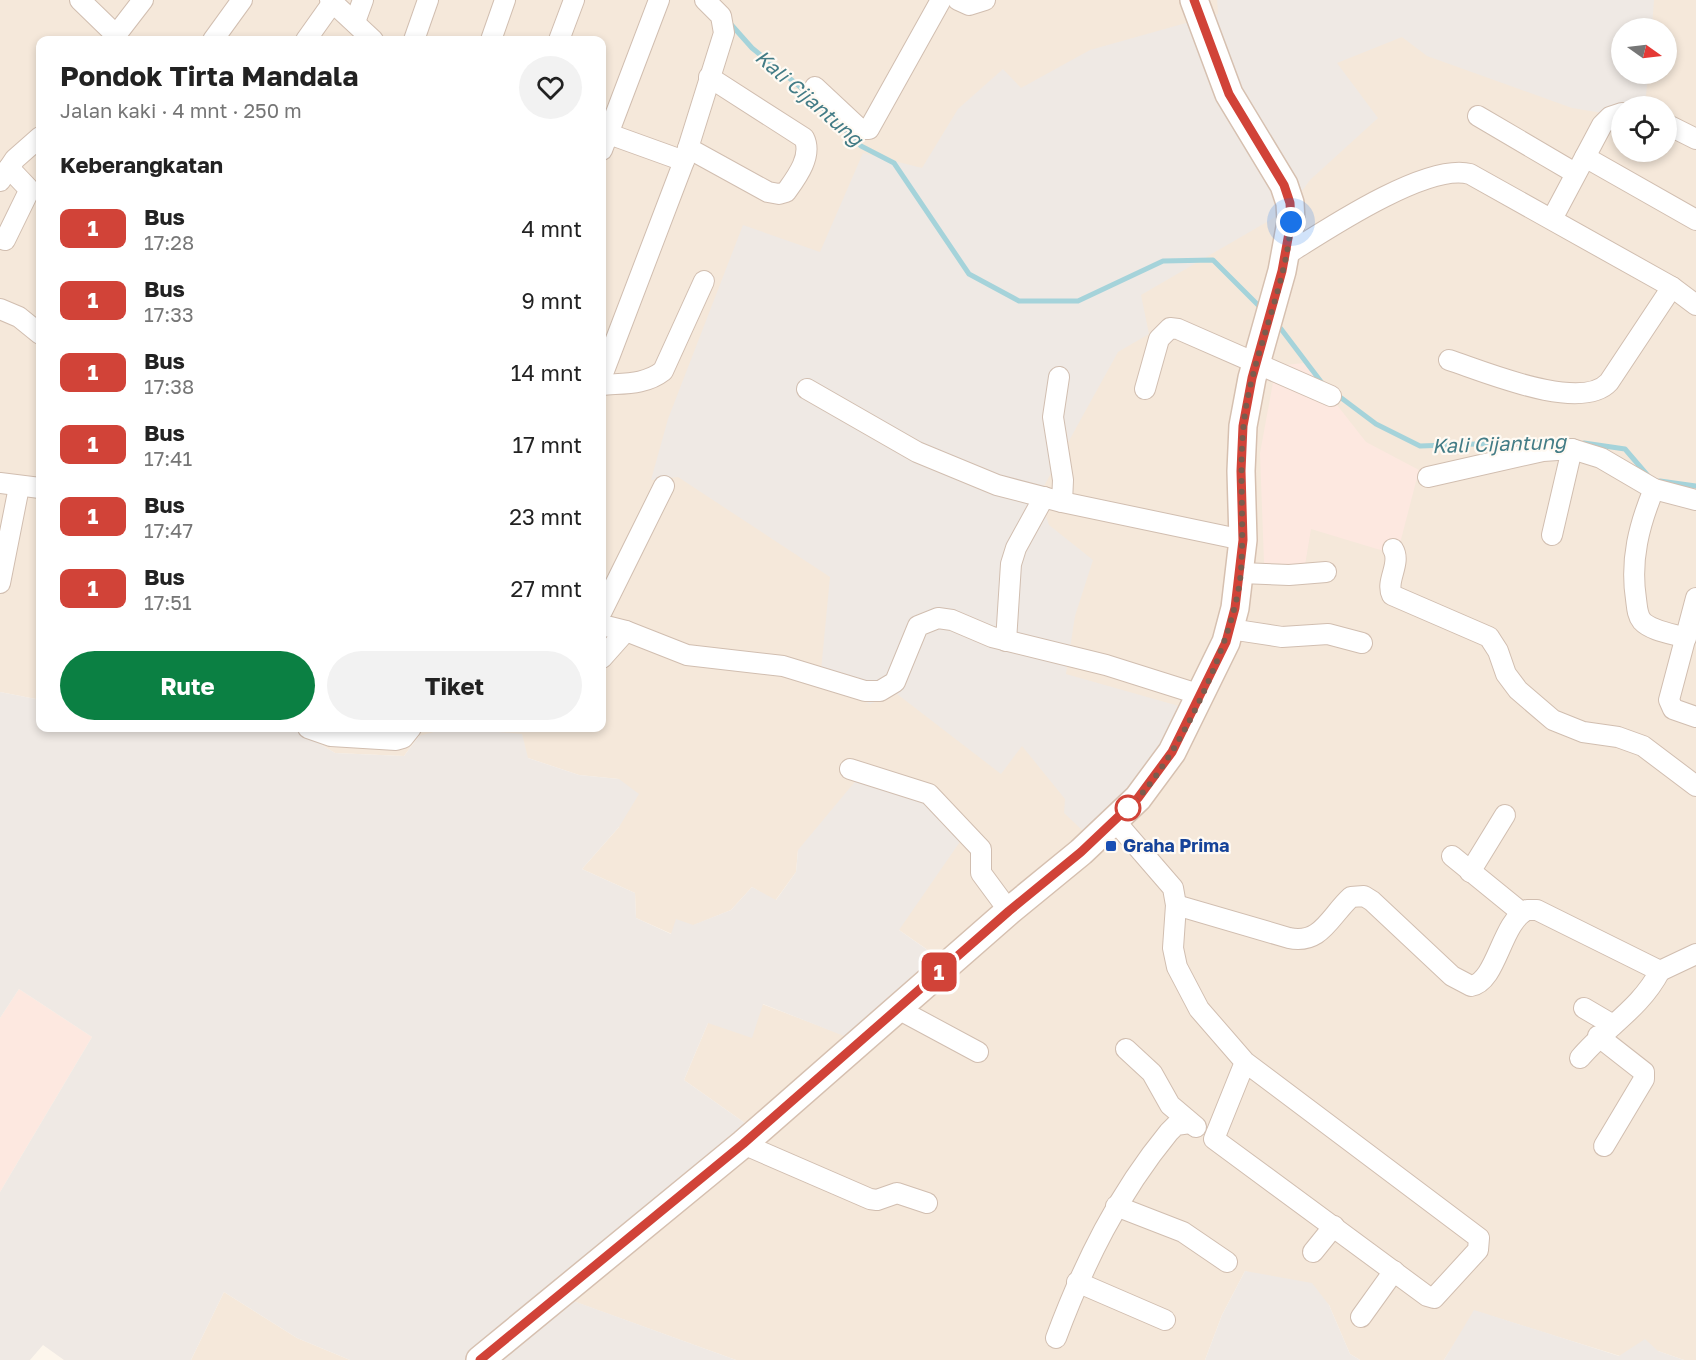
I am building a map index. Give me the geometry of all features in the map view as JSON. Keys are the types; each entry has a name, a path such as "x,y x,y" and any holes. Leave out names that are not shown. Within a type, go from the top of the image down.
{"main road":[{"path":"480,1360 743,1144 1115,820 1153,781 1172,752 1201,695 1230,629 1241,573 1243,540 1241,450 1258,353 1284,263 1291,222 1287,193 1229,94 1194,0"}],"street":[{"path":"80,0 116,35 143,0"},
{"path":"216,36 242,0"},
{"path":"355,22 363,0"},
{"path":"415,36 428,0"},
{"path":"492,36 505,0"},
{"path":"606,139 658,0"},
{"path":"606,365 686,154 725,28 721,16 705,0"},
{"path":"815,87 860,129 869,129 941,0"},
{"path":"958,0 969,5 985,0"},
{"path":"309,36 331,1 369,36"},
{"path":"560,36 569,2"},
{"path":"606,142 686,154 768,192 779,194 786,192 805,157 807,144 804,138 709,76"},
{"path":"1478,116 1696,220"},
{"path":"1552,219 1602,125 1611,117"},
{"path":"1677,130 1696,139"},
{"path":"5,240 28,193 28,188 4,174 29,144 36,140"},
{"path":"1284,263 1374,202 1449,172 1470,174 1672,287 1696,305"},
{"path":"606,385 642,382 653,379 663,371 704,281"},
{"path":"1449,360 1528,386 1576,393 1598,391 1609,382 1672,287"},
{"path":"0,309 19,317 36,331"},
{"path":"1145,390 1159,339 1170,328 1258,353 1331,396"},
{"path":"1006,641 1011,564 1016,548 1053,499 1064,480 1053,417 1059,377"},
{"path":"807,389 917,452 997,485 1243,540"},
{"path":"1428,477 1543,450 1572,449 1601,458 1654,489 1696,500"},
{"path":"1552,536 1572,449"},
{"path":"0,583 10,485 36,488"},
{"path":"606,603 664,486"},
{"path":"1654,489 1635,556 1634,583 1638,611 1647,625 1686,638"},
{"path":"1392,549 1396,555 1390,588 1392,595 1490,637 1506,674 1518,690 1553,720 1583,732 1618,737 1643,746 1696,786"},
{"path":"1241,573 1289,575 1326,572"},
{"path":"1696,598 1669,703 1673,709 1696,717"},
{"path":"606,626 626,631 687,655 783,666 865,691 880,691 894,682 918,626 926,620 942,618 1006,641 1106,665 1201,695"},
{"path":"1230,629 1282,637 1328,634 1362,643"},
{"path":"606,654 626,631"},
{"path":"333,732 396,740 403,738 408,732"},
{"path":"850,769 932,796 981,849 981,873 1009,911"},
{"path":"1470,872 1505,815"},
{"path":"1115,820 1168,881 1174,893 1176,905 1173,948 1185,984 1199,1009 1245,1062 1479,1238 1478,1250 1434,1298 1428,1296 1190,1123 1170,1105 1152,1073 1126,1049"},
{"path":"1452,856 1522,913"},
{"path":"1176,905 1289,938 1305,940 1315,936 1352,897 1364,896 1452,976 1471,986 1484,978 1514,921 1522,913 1537,910 1660,971"},
{"path":"1580,1058 1606,1031 1642,1000 1660,971 1696,954"},
{"path":"1584,1008 1644,1072 1644,1079 1604,1146"},
{"path":"898,1009 978,1052"},
{"path":"1214,1139 1245,1062"},
{"path":"1056,1338 1077,1282 1133,1178 1176,1125 1190,1123"},
{"path":"743,1144 870,1199 897,1193 927,1203"},
{"path":"1116,1206 1183,1232 1227,1262"},
{"path":"1313,1252 1334,1226"},
{"path":"1360,1317 1394,1272"},
{"path":"1077,1282 1165,1320"}],"shaded area":[{"path":"0,0 1696,0 1696,1360 1684,1360 1658,1351 1620,1356 1475,1311 1444,1360 1360,1360 1350,1354 1329,1305 1245,1271 1222,1315 1205,1360 736,1360 545,1291 752,1128 684,1080 708,1023 762,1004 859,1041 945,962 899,930 798,850 796,872 775,901 752,887 731,910 672,934 636,918 635,893 582,869 619,827 619,779 579,775 528,758 419,736 404,756 335,753 301,732 606,732 606,36 36,36 36,699 0,692"},
{"path":"1217,0 1654,0 1653,18 1611,18 1611,84 1647,84 1646,96 1611,96 1611,114 1572,108 1427,56 1402,37 1337,63 1378,118 1310,180 1289,209 1141,295 1149,334 1118,352 1039,495 1049,525 1093,560 1075,616 1066,674 1193,710 1096,843 1064,813 1065,799 1022,746 1001,774 897,694 870,704 820,681 830,577 678,477 651,480 668,419 743,225 820,252 863,153 922,168 958,109 1003,69 1021,88 1090,50 1218,14"},
{"path":"1304,363 1366,442 1419,470 1397,555 1311,529 1305,565 1264,563 1260,453 1276,366"},
{"path":"0,692 36,699 36,732 301,732 335,753 404,756 419,736 434,732 522,734 528,758 579,775 619,779 639,794 619,827 582,869 635,893 636,918 671,934 676,919 693,925 731,910 752,887 776,900 796,872 798,850 858,778 935,801 966,833 899,930 946,963 859,1042 763,1004 752,1038 708,1023 684,1080 752,1128 546,1291 736,1360 350,1360 297,1338 224,1292 191,1360 64,1360 43,1345 30,1360 0,1360 0,1192 92,1037 19,989 0,1018"},
{"path":"19,989 92,1037 0,1192 0,1018"},
{"path":"1245,1271 1312,1283 1329,1305 1350,1354 1360,1360 1205,1360 1222,1315"},
{"path":"224,1292 297,1338 350,1360 191,1360"},
{"path":"1474,1310 1619,1356 1645,1339 1658,1351 1684,1360 1444,1360"}],"waterway":[{"name":"Kali Cijantung","path":"728,21 752,48 809,94 861,146 894,163 969,274 1019,301 1078,301 1163,261 1213,260 1262,309"},
{"name":"Kali Cijantung","path":"1275,321 1322,383"},
{"name":"Kali Cijantung","path":"1336,394 1376,424 1420,446 1566,441"},
{"name":"Kali Cijantung","path":"1584,443 1625,449 1649,477"},
{"name":"Kali Cijantung","path":"1660,481 1696,486"}],"bus line":[{"name":"1","path":"480,1360 743,1144 1009,911 1081,852 1138,798 1153,781 1172,752 1226,642 1235,608 1241,573 1243,540 1241,471 1243,426 1260,343 1282,271 1291,222 1290,203 1284,185 1229,94 1194,0"}],"place":[{"name":"Graha Prima","path":"1111,846"}],"route":[{"path":"1128,808 1153,781 1172,752 1226,642 1231,625 1241,573 1243,540 1241,450 1243,426 1260,343 1282,271 1291,222"}]}
